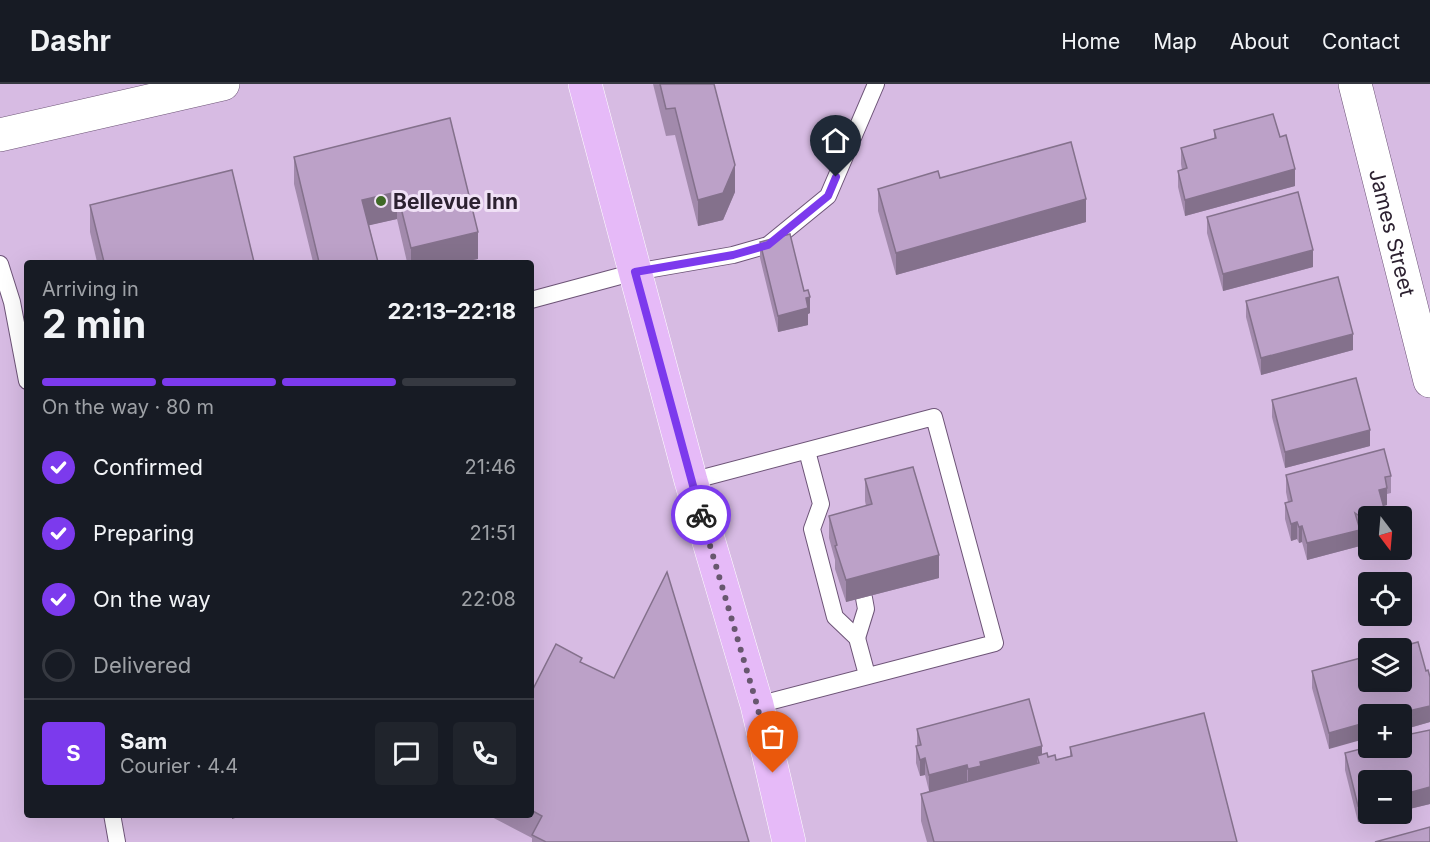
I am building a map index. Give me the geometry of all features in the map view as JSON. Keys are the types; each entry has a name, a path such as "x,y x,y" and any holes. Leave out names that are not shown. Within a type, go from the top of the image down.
{"main road":[{"path":"585,84 691,481 757,705 789,842"}],"street":[{"path":"0,135 223,84"},
{"name":"James Street","path":"1355,84 1430,381"}],"lane":[{"path":"534,299 635,272 733,255 768,245 828,196 876,84"},
{"path":"0,264 12,302 24,365"},
{"path":"691,481 934,417 995,643 757,705"},
{"path":"807,451 821,504 812,529 835,617 857,638 867,675"},
{"path":"821,504 835,516"},
{"path":"857,638 866,609 864,598"},
{"path":"113,818 117,842"}],"building":[{"path":"660,84 714,84 735,165 723,193 698,200 675,108 666,109"},
{"path":"1273,114 1280,137 1286,135 1295,169 1185,200 1178,171 1187,168 1181,148 1216,138 1214,130"},
{"name":"Bellevue Inn","path":"450,118 478,232 411,248 397,192 362,200 377,260 319,260 294,157"},
{"path":"1071,142 1086,199 896,253 878,189 938,171 940,178"},
{"path":"232,170 254,260 104,260 90,205"},
{"path":"1298,192 1313,250 1223,274 1207,217"},
{"path":"790,234 804,291 808,290 810,297 806,298 808,308 778,316 760,242"},
{"path":"1338,277 1353,334 1261,358 1246,301"},
{"path":"1356,378 1370,430 1285,452 1272,400"},
{"path":"1384,449 1391,476 1385,477 1387,488 1379,490 1383,506 1358,506 1358,515 1355,513 1358,530 1307,543 1302,526 1299,527 1297,522 1291,524 1285,503 1292,501 1286,475"},
{"path":"913,467 939,555 846,580 835,546 837,545 829,516 872,504 865,479"},
{"path":"667,572 749,842 546,842 532,835 542,816 534,812 534,687 556,644 582,658 580,662 614,678"},
{"path":"1418,642 1426,671 1428,670 1430,706 1412,710 1412,704 1358,704 1358,725 1329,733 1312,671 1358,659 1358,692 1412,692 1412,644"},
{"path":"1029,699 1042,746 980,762 981,766 968,769 967,765 929,775 925,758 920,760 916,746 921,745 917,729"},
{"path":"1204,713 1237,842 934,842 921,794 1039,763 1037,756 1047,753 1048,757 1055,755 1056,760 1072,756 1070,747"},
{"path":"1430,730 1430,787 1412,792 1412,770 1358,770 1358,806 1345,753 1358,750 1358,758 1412,758 1412,734"},
{"path":"1430,827 1430,842 1375,842"}],"way so far":[{"path":"701,515 757,705 773,773"}],"place":[{"name":"Bellevue Inn","path":"381,201"}],"route":[{"path":"701,515 635,272 733,255 768,245 828,196 836,177"}]}
